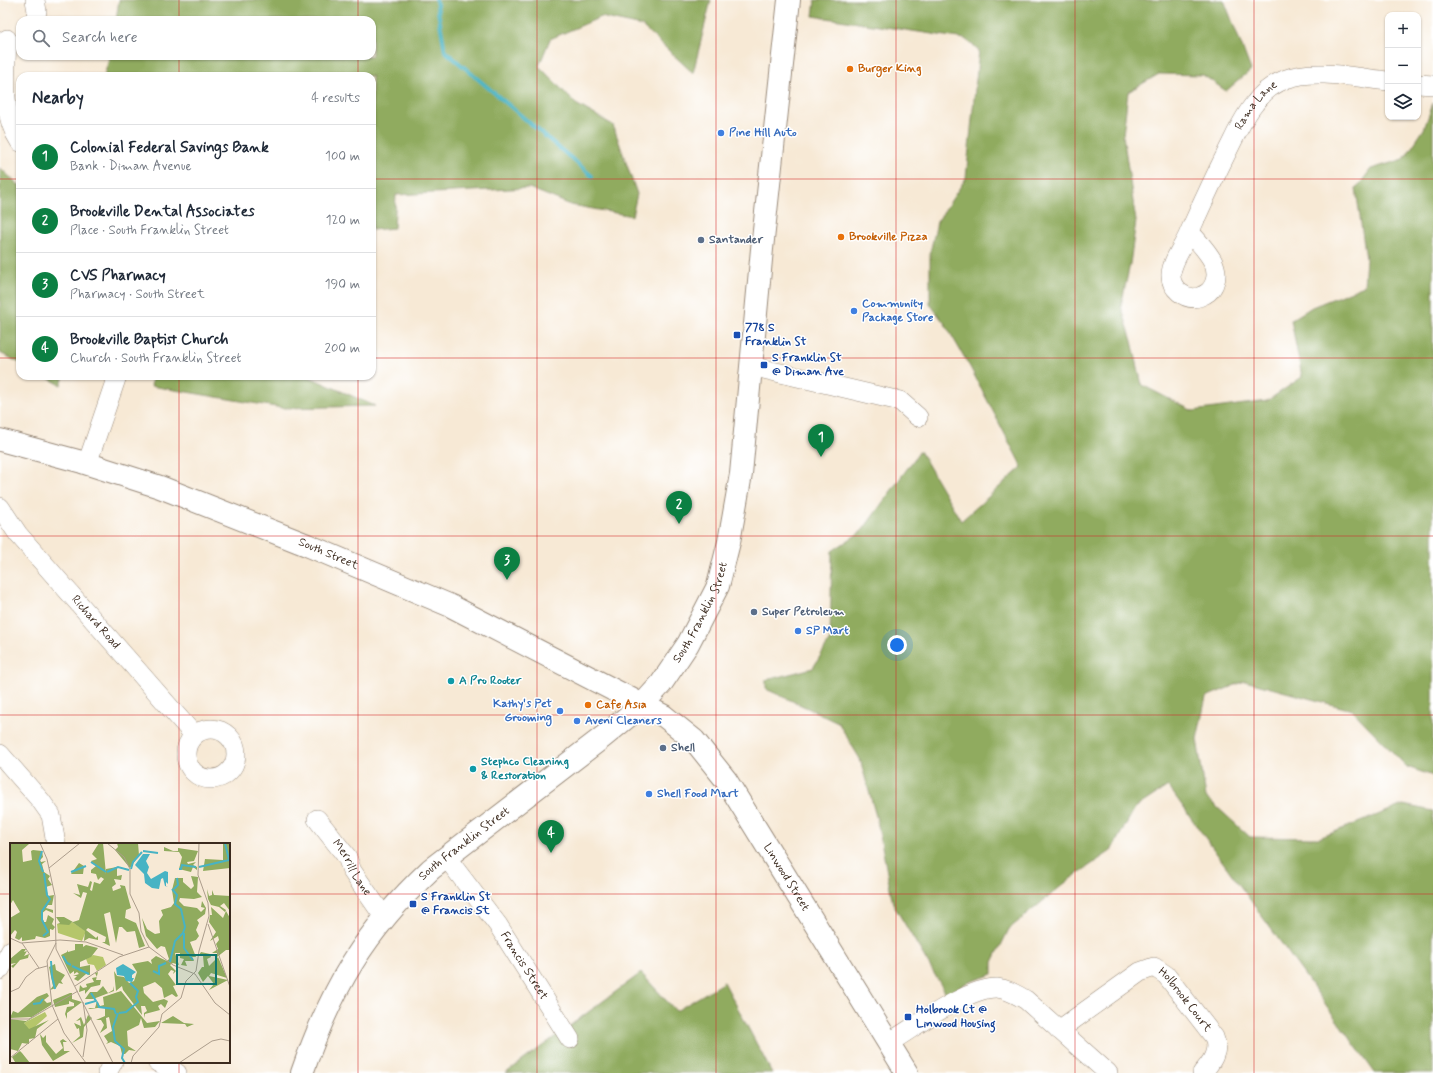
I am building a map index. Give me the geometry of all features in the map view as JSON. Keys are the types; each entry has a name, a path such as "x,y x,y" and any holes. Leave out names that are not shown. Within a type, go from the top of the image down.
{"main road":[{"name":"South Franklin Street","path":"302,1073 325,1014 342,978 366,940 384,917 406,892 446,857 603,737 642,704 661,684 688,644 718,586 729,542 741,474 789,0"},
{"name":"South Street","path":"0,440 152,484 222,510 426,595 517,639 642,704"},
{"name":"Linwood Street","path":"642,704 679,726 709,757 730,787 908,1073"}],"street":[{"path":"35,0 37,11 36,16"},
{"path":"9,37 5,102 8,121 16,136"},
{"name":"Rama Lane","path":"1190,232 1200,206 1242,123 1255,102 1268,88 1286,79 1319,74 1385,81"},
{"path":"1421,84 1433,85"},
{"path":"751,366 900,401 918,417"},
{"path":"87,464 116,380"},
{"name":"Richard Road","path":"0,507 18,534 194,735"},
{"path":"0,754 41,801 51,816 56,843"},
{"name":"Merrill Lane","path":"317,819 347,857 352,871 384,917"},
{"name":"Francis Street","path":"446,857 498,925 570,1039"},
{"path":"10,952 0,971 10,977"},
{"name":"Holbrook Court","path":"1059,1030 1140,972 1154,968 1166,975 1214,1037 1216,1047 1214,1057 1202,1073"},
{"path":"890,1042 962,998 978,991 997,988 1010,991 1026,1000 1108,1073"},
{"path":"107,1073 112,1063"},
{"path":"159,1063 177,1073"}],"green space":[{"path":"119,0 711,0 693,73 642,26 601,17 550,39 539,66 576,104 613,125 637,194 632,216 571,205 529,188 396,195 394,228 376,230 376,72 105,72 109,60 376,60 376,16 117,16"},
{"path":"815,0 1224,0 1251,70 1226,91 1203,75 1159,74 1128,92 1123,135 1136,221 1130,264 1121,306 1132,341 1142,385 1193,411 1267,401 1302,377 1291,320 1312,307 1364,286 1366,259 1356,189 1371,169 1404,159 1424,129 1433,103 1433,776 1407,767 1352,710 1245,681 1206,697 1197,739 1206,797 1250,837 1319,838 1403,805 1433,811 1433,1073 1375,1073 1168,786 1135,808 1111,851 1070,879 1009,929 993,962 993,974 964,984 948,997 893,904 877,820 860,759 838,722 766,689 766,680 813,668 830,640 832,551 862,531 920,451 961,521 1022,467 970,367 945,324 930,304 930,253 937,222 966,178 979,50 965,39 813,16"},
{"path":"0,168 16,182 16,361 0,353"},
{"path":"52,380 63,380 61,385"},
{"path":"152,380 316,380 375,406 282,408 151,386"},
{"path":"641,973 676,1011 724,982 772,1073 506,1073"}],"waterway":[{"path":"436,0 445,51 592,176"}],"place":[{"name":"Burger King","path":"850,69"},
{"name":"Pine Hill Auto","path":"721,133"},
{"name":"Brookville Pizza","path":"841,237"},
{"name":"Santander","path":"701,240"},
{"name":"Community Package Store","path":"854,311"},
{"name":"778 S Franklin St","path":"737,335"},
{"name":"S Franklin St @ Diman Ave","path":"764,365"},
{"name":"Colonial Federal Savings Bank","path":"821,457"},
{"name":"Brookville Dental Associates","path":"679,524"},
{"name":"CVS Pharmacy","path":"507,580"},
{"name":"Super Petroleum","path":"754,612"},
{"name":"SP Mart","path":"798,631"},
{"name":"A Pro Rooter","path":"451,681"},
{"name":"Cafe Asia","path":"588,705"},
{"name":"Kathy's Pet Grooming","path":"560,711"},
{"name":"Aveni Cleaners","path":"577,721"},
{"name":"Shell","path":"663,748"},
{"name":"Stephco Cleaning & Restoration","path":"473,769"},
{"name":"Shell Food Mart","path":"649,794"},
{"name":"Brookville Baptist Church","path":"551,853"},
{"name":"S Franklin St @ Francis St","path":"413,904"},
{"name":"Holbrook Ct @ Linwood Housing","path":"908,1017"}]}
